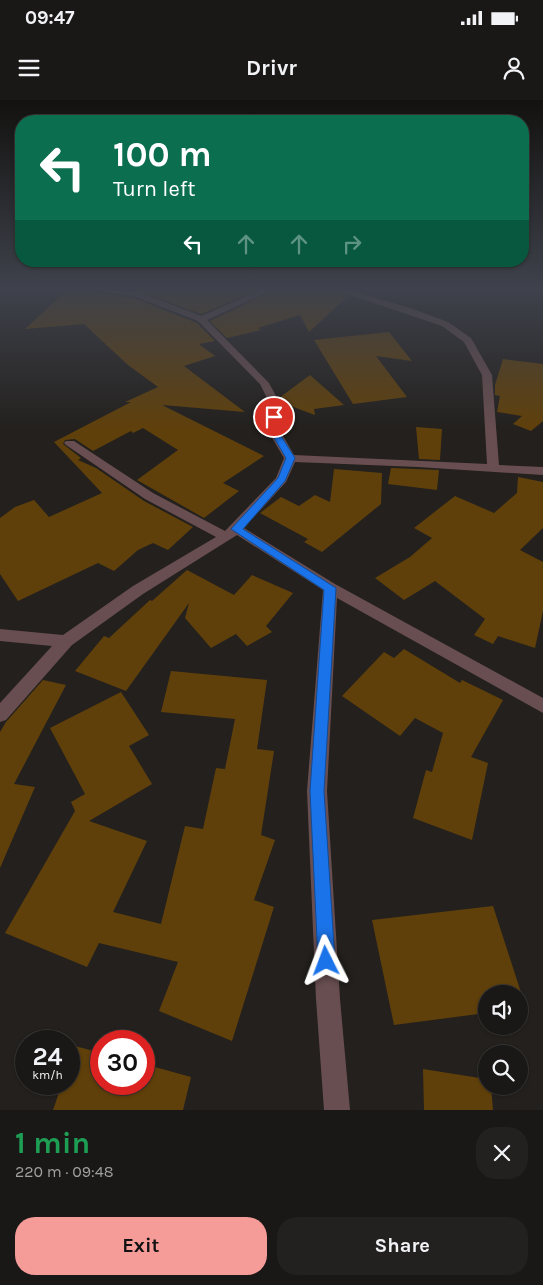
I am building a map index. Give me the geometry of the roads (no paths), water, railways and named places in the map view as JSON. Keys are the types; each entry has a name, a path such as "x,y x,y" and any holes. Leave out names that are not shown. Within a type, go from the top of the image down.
{"street":[{"path":"219,337 264,383 272,398 277,436 290,458"},
{"path":"464,337 468,340 487,375 493,468"},
{"path":"70,443 150,496 231,533 543,706"},
{"path":"290,458 418,463 543,471"},
{"path":"0,715 66,641 138,590 231,533 282,479 290,458"},
{"path":"330,588 317,791 328,999 338,1110"},
{"path":"0,634 66,641"}]}
